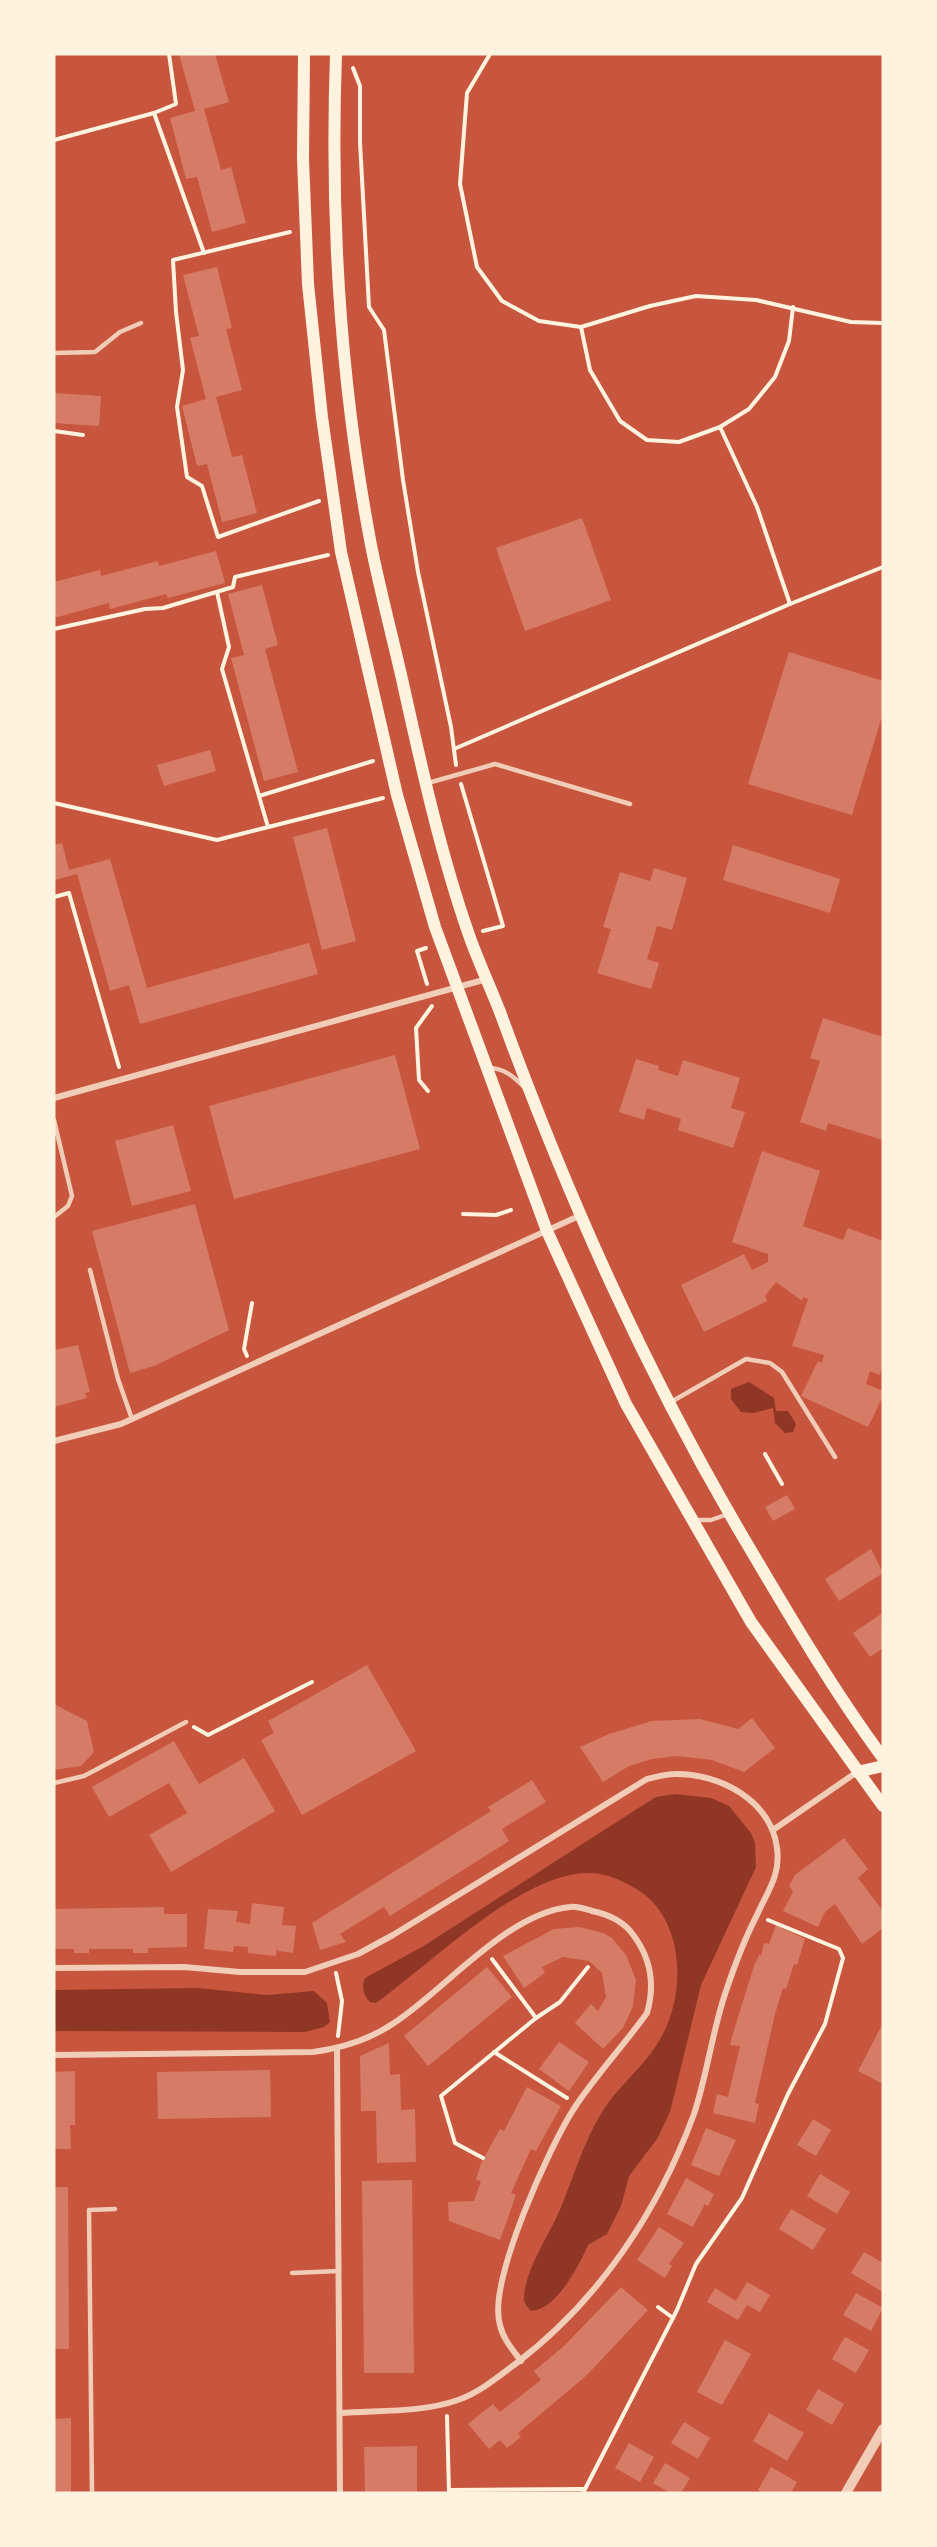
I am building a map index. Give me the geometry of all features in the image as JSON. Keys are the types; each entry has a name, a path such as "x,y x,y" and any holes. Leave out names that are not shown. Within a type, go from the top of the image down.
{"main road":[{"path":"304,54 303,159 308,284 341,552 397,795 435,927 547,1231 626,1404 750,1622 856,1772 883,1806"},
{"path":"336,54 332,156 335,236 350,412 371,545 426,784 469,935 527,1091 579,1216 600,1265 668,1404 781,1601 883,1758"},
{"path":"856,1772 883,1766"}],"street":[{"path":"54,1098 487,979"},
{"path":"54,1441 132,1419 579,1216"},
{"path":"773,1830 856,1772"},
{"path":"54,1968 184,1967 281,1974 305,1972 358,1954 393,1935 647,1779 675,1774 705,1778 728,1785 761,1809 773,1830 777,1847 777,1872 757,1915 725,1996 694,2112 659,2195 620,2255 576,2311 520,2361 476,2391 446,2403 340,2413"},
{"path":"54,2055 313,2052 337,2049 359,2042 393,2024 484,1949 540,1914 572,1906 605,1913 621,1923 628,1928 644,1950 651,1974 652,1996 647,2013 578,2104 555,2145 517,2231 498,2300 499,2324 520,2361"},
{"path":"337,2049 340,2493"},
{"path":"846,2493 883,2429"}],"lane":[{"path":"54,353 95,352 120,332 141,323"},
{"path":"426,784 495,764 630,804"},
{"path":"487,1068 496,1068 510,1074 527,1091"},
{"path":"54,1120 72,1197 68,1206 54,1217"},
{"path":"90,1270 118,1379 132,1419"},
{"path":"668,1404 746,1359 770,1363 782,1372 835,1457"},
{"path":"690,1519 711,1520 729,1513"},
{"path":"54,1783 84,1776 186,1722"},
{"path":"92,2493 89,2210 115,2209"},
{"path":"292,2273 339,2271"}],"path":[{"path":"54,140 154,113 176,104 169,54"},
{"path":"489,54 467,93 460,184 477,267 502,301 539,321 581,327 650,306 696,296 756,300 851,322 883,323"},
{"path":"351,65 360,86 360,142 369,307 384,330 412,537 458,774 503,926 479,932"},
{"path":"154,113 204,253"},
{"path":"306,228 173,260 183,370 177,407 187,477 202,486 218,537 333,496"},
{"path":"581,327 590,370 620,421 647,440 679,442 720,427 749,409 775,377 789,341 793,308"},
{"path":"720,427 757,507 790,604"},
{"path":"54,431 83,435"},
{"path":"54,629 145,609 163,608 233,587 235,577 341,552"},
{"path":"454,749 790,604 883,567"},
{"path":"217,592 229,647 222,669 268,826"},
{"path":"259,796 388,757"},
{"path":"54,803 218,840 397,795"},
{"path":"54,897 69,893 123,1080"},
{"path":"428,1092 419,1080 416,1028 433,1008 417,951 429,947"},
{"path":"463,1214 496,1215 511,1210"},
{"path":"250,1366 244,1348 252,1303"},
{"path":"765,1454 782,1484"},
{"path":"186,1722 208,1735 312,1682"},
{"path":"446,2403 449,2492 583,2491 673,2318 696,2264 742,2198 778,2114 825,2024 843,1958 839,1949 757,1915"},
{"path":"484,1949 536,2018"},
{"path":"333,1963 342,2001 337,2049"},
{"path":"483,2158 455,2143 441,2096 536,2018 560,2002 588,1967"},
{"path":"494,2052 578,2104"},
{"path":"658,2307 673,2318"}],"shaded area":[{"path":"749,1382 774,1398 776,1411 788,1411 796,1424 793,1432 785,1433 775,1423 773,1408 753,1413 741,1412 731,1399 731,1389"},
{"path":"675,1794 711,1798 729,1806 751,1833 755,1843 756,1867 701,1985 670,2112 657,2139 629,2176 621,2206 607,2234 588,2245 573,2275 558,2295 540,2309 531,2311 524,2298 529,2274 559,2212 589,2136 608,2103 653,2050 668,2024 674,2005 677,1965 668,1926 658,1909 645,1895 629,1885 600,1874 573,1874 544,1883 513,1899 452,1942 376,2003 370,2002 366,1997 363,1988 364,1981 365,1978 422,1947 656,1797"},
{"path":"198,1988 267,1995 314,1991 327,2003 330,2022 324,2027 305,2032 54,2031 54,1990"}],"building":[{"path":"179,54 215,54 229,102 204,109 221,170 231,167 246,223 212,232 197,177 186,179 170,118 195,111"},
{"path":"217,267 232,328 226,329 242,390 216,397 232,457 242,455 257,513 222,522 207,464 197,466 182,406 206,399 190,338 199,336 183,275"},
{"path":"54,393 101,396 99,426 54,423"},
{"path":"582,518 611,600 525,631 496,548"},
{"path":"216,551 225,583 168,598 166,594 110,609 109,603 54,618 54,582 100,570 101,576 158,561 159,566"},
{"path":"262,585 278,645 265,649 298,772 264,781 231,658 244,655 228,594"},
{"path":"789,652 883,681 883,713 852,815 748,784"},
{"path":"210,750 216,771 164,786 157,765"},
{"path":"327,828 356,941 322,950 293,837"},
{"path":"62,843 69,870 110,859 147,988 309,943 318,974 140,1024 129,985 110,991 77,874 54,880 54,845"},
{"path":"733,845 840,879 830,913 723,880"},
{"path":"654,868 687,878 672,930 657,926 647,959 659,963 651,989 597,973 611,929 603,927 620,872 650,881"},
{"path":"823,1018 883,1037 883,1140 828,1123 826,1131 800,1122 820,1061 810,1058"},
{"path":"395,1055 420,1149 234,1199 209,1106"},
{"path":"636,1059 659,1066 658,1070 678,1076 683,1060 740,1078 731,1108 745,1112 733,1148 678,1130 681,1119 647,1108 644,1120 619,1112"},
{"path":"173,1125 191,1191 132,1206 115,1141"},
{"path":"762,1151 820,1171 803,1226 843,1240 848,1228 883,1241 883,1365 880,1375 870,1371 866,1384 883,1391 883,1396 868,1427 801,1396 818,1361 822,1363 824,1355 792,1346 808,1299 803,1297 802,1301 776,1282 765,1296 767,1301 704,1332 681,1285 744,1254 752,1270 768,1262 768,1254 732,1242"},
{"path":"195,1204 229,1330 154,1366 130,1373 92,1231"},
{"path":"78,1345 90,1392 85,1393 87,1398 54,1407 54,1350"},
{"path":"787,1495 795,1509 773,1521 765,1507"},
{"path":"871,1549 883,1573 839,1601 825,1579"},
{"path":"881,1614 883,1648 870,1657 853,1633"},
{"path":"367,1665 416,1751 302,1815 261,1740 274,1733 268,1721"},
{"path":"54,1704 87,1721 94,1752 81,1766 54,1770"},
{"path":"752,1718 775,1748 744,1772 712,1760 677,1756 652,1759 629,1766 603,1782 580,1747 609,1734 652,1721 700,1719 738,1729"},
{"path":"174,1741 199,1784 244,1758 275,1811 171,1872 149,1835 187,1813 169,1783 109,1817 92,1787"},
{"path":"532,1780 546,1802 502,1829 509,1841 390,1916 384,1907 340,1934 346,1942 320,1950 312,1923 491,1811 488,1807"},
{"path":"844,1838 868,1869 858,1878 883,1911 883,1928 862,1944 835,1904 825,1912 818,1927 783,1911 793,1892 789,1886 795,1875"},
{"path":"252,1903 284,1907 282,1925 296,1926 293,1953 278,1951 277,1948 276,1956 248,1953 248,1947 234,1946 233,1952 204,1949 208,1909 238,1911 236,1922 250,1924"},
{"path":"164,1907 164,1914 187,1914 187,1947 148,1948 148,1953 133,1953 133,1949 89,1949 89,1953 74,1953 74,1949 54,1949 54,1909"},
{"path":"776,1925 805,1939 797,1965 794,1964 786,1989 783,1988 775,2014 755,2103 759,2104 755,2123 713,2113 717,2094 728,2097 740,2046 730,2045 734,2030 754,1966 759,1955 761,1956 764,1943 769,1944"},
{"path":"579,1927 603,1933 612,1938 626,1955 636,1980 633,2006 623,2028 603,2049 575,2023 591,2004 598,2011 606,1997 602,1973 589,1961 563,1957 542,1967 545,1973 524,1988 503,1956 554,1929"},
{"path":"487,1967 512,1997 428,2066 404,2036"},
{"path":"883,2023 883,2079 881,2083 858,2071"},
{"path":"559,2042 589,2062 569,2091 539,2069"},
{"path":"389,2043 390,2075 400,2074 401,2110 415,2109 416,2162 377,2163 376,2111 361,2111 360,2056"},
{"path":"270,2070 271,2117 158,2119 157,2072"},
{"path":"75,2071 75,2125 70,2125 71,2149 54,2149 54,2072"},
{"path":"527,2087 561,2106 536,2151 531,2149 511,2193 516,2195 500,2240 449,2221 448,2202 474,2201 481,2181 476,2180 481,2163 500,2129 504,2131"},
{"path":"813,2119 831,2130 816,2156 797,2145"},
{"path":"706,2128 736,2140 719,2176 691,2165"},
{"path":"820,2174 850,2192 837,2214 807,2196"},
{"path":"686,2178 714,2194 708,2206 705,2204 693,2227 667,2214"},
{"path":"412,2180 414,2373 364,2373 362,2181"},
{"path":"54,2187 68,2187 69,2349 54,2349"},
{"path":"791,2209 826,2229 813,2250 779,2229"},
{"path":"659,2227 684,2243 669,2264 672,2266 665,2278 637,2260"},
{"path":"864,2252 883,2263 883,2292 851,2273"},
{"path":"747,2282 770,2295 760,2312 747,2305 738,2320 707,2302 715,2288 736,2301"},
{"path":"621,2287 648,2310 587,2375 518,2433 521,2437 507,2448 500,2440 489,2449 468,2424 493,2404 500,2412 541,2380 534,2371 564,2346"},
{"path":"856,2293 883,2308 871,2331 843,2315"},
{"path":"845,2337 869,2350 856,2373 832,2359"},
{"path":"725,2340 751,2354 722,2405 697,2392"},
{"path":"818,2389 844,2404 832,2425 806,2410"},
{"path":"769,2413 804,2433 787,2461 753,2441"},
{"path":"71,2418 71,2493 54,2493 54,2419"},
{"path":"684,2422 710,2438 698,2459 671,2443"},
{"path":"629,2443 654,2457 640,2482 615,2468"},
{"path":"417,2446 417,2493 365,2493 364,2447"},
{"path":"665,2463 690,2478 681,2493 670,2493 653,2483"},
{"path":"771,2467 797,2482 791,2493 763,2493 758,2490"}]}
